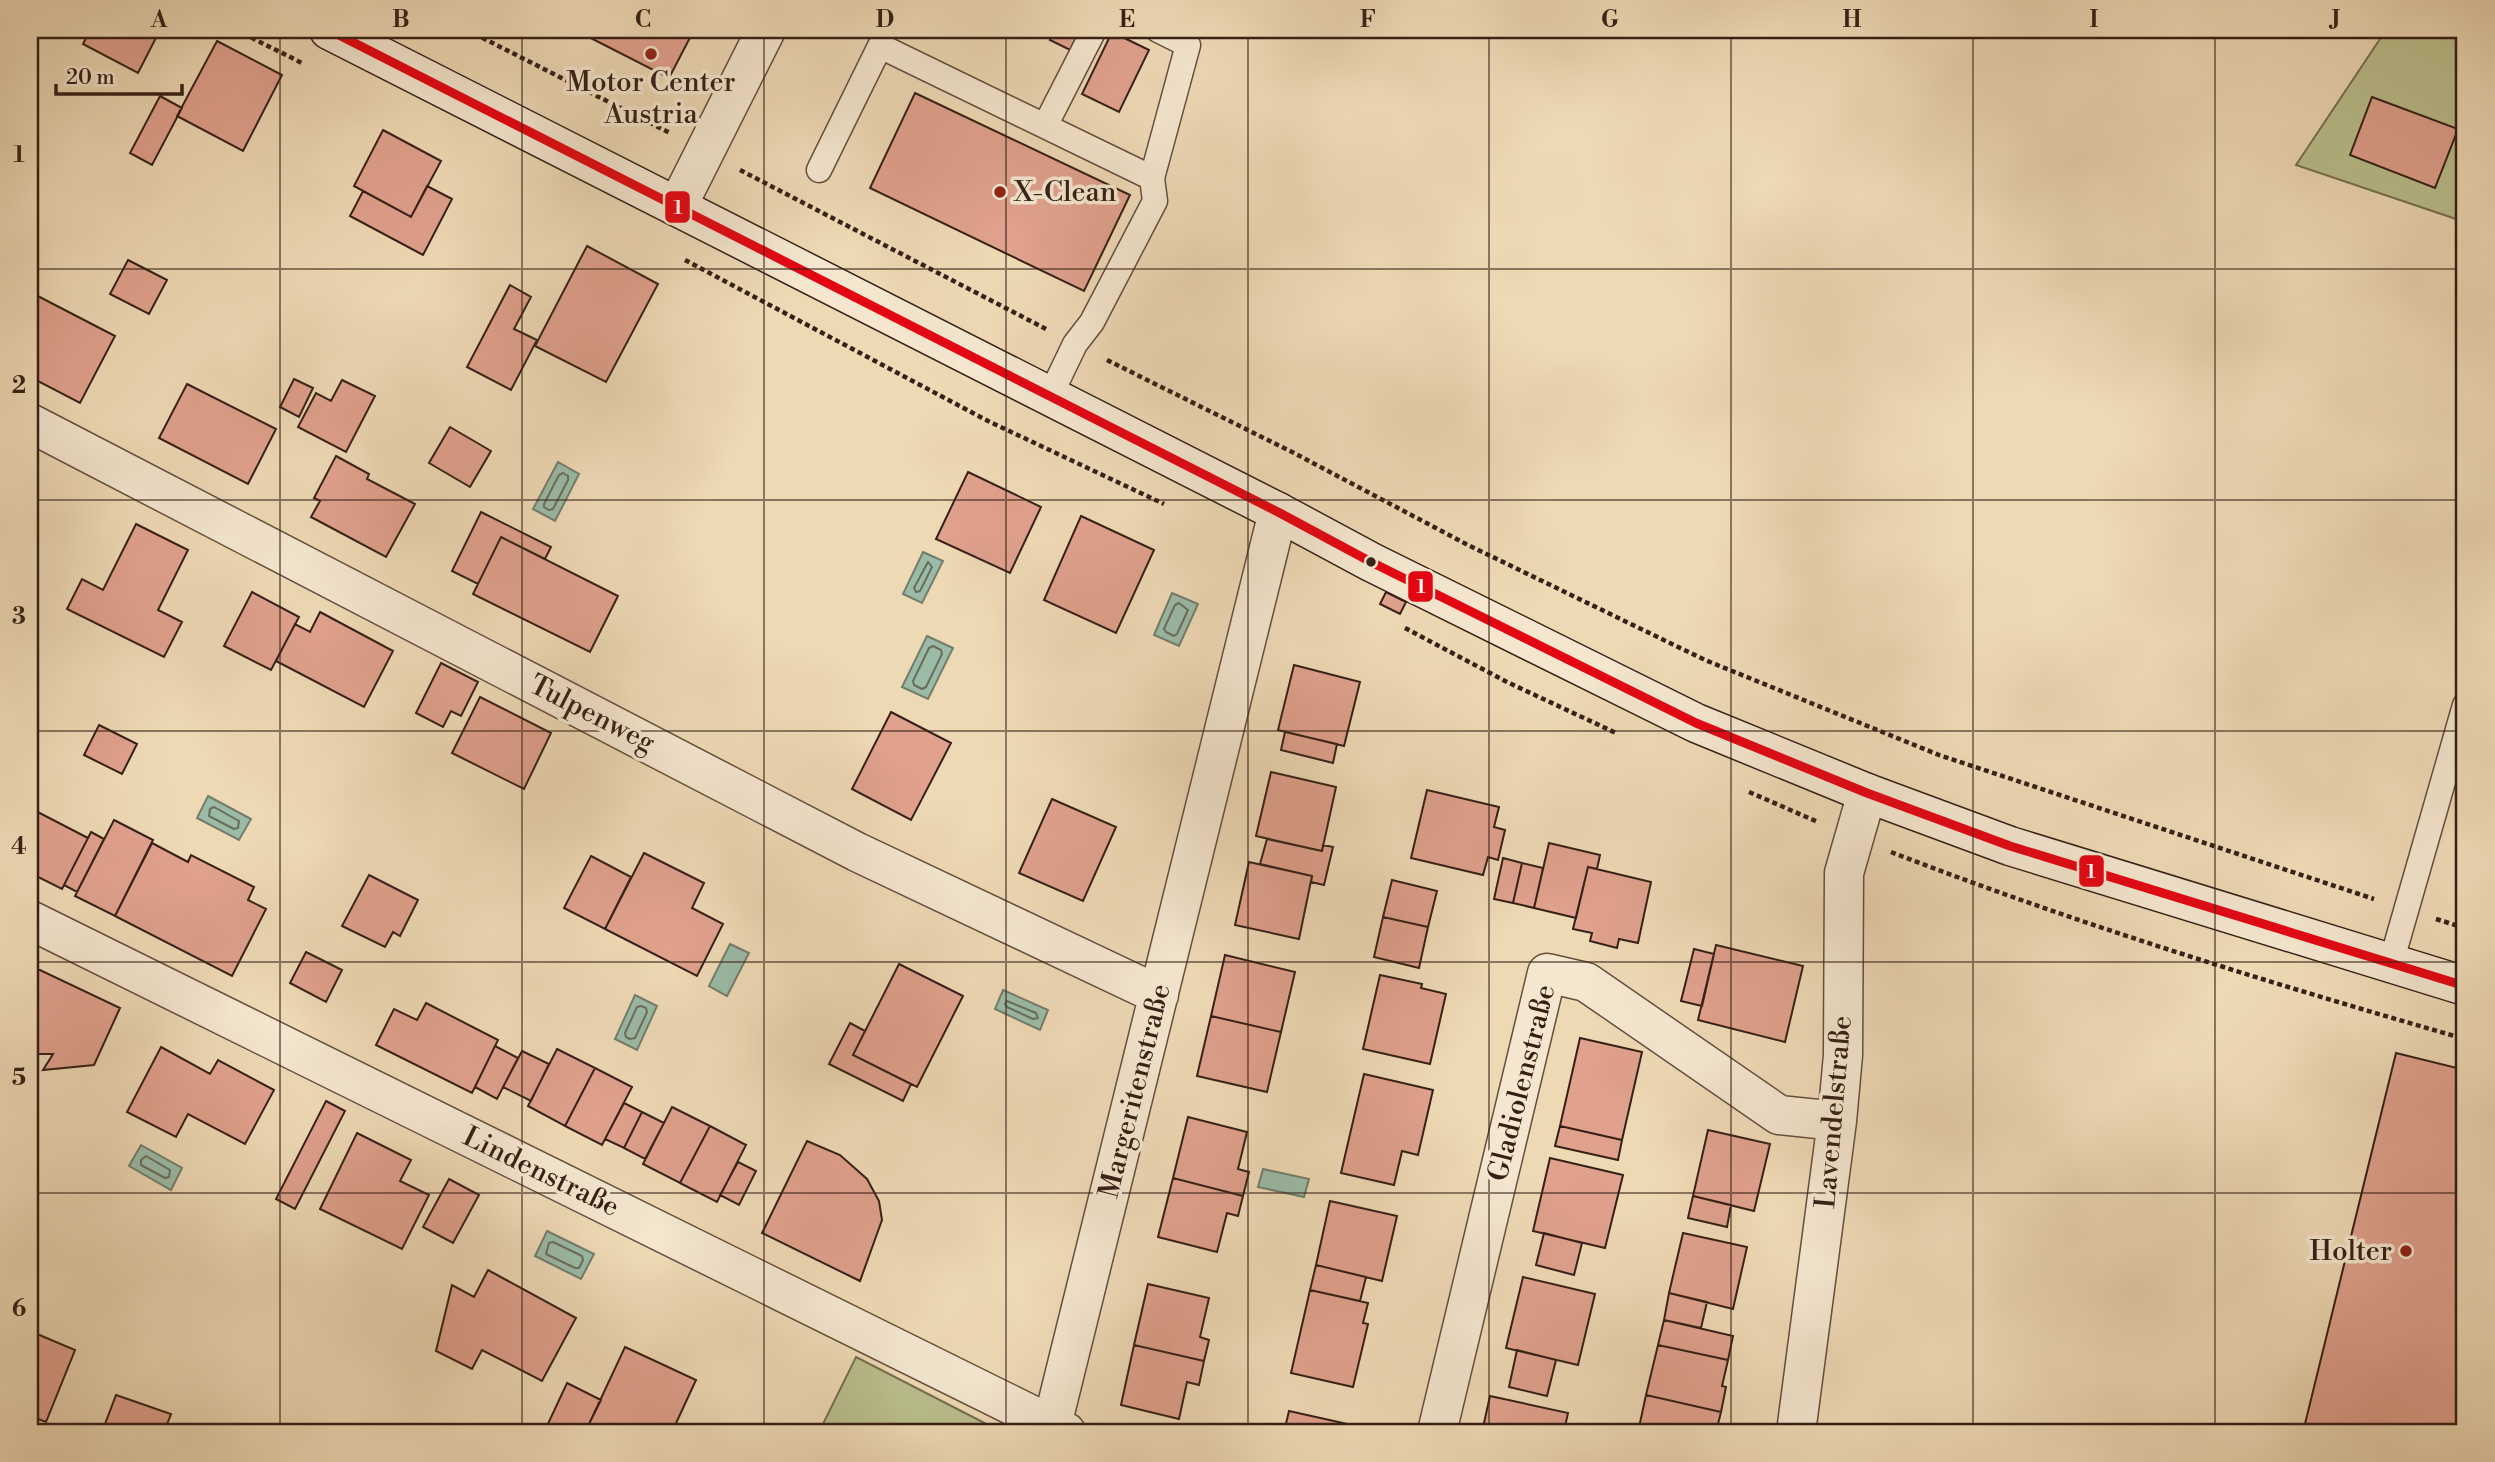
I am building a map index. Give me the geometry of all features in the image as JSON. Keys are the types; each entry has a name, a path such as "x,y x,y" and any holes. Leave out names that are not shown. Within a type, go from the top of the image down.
{"street":[{"path":"329,30 1278,512 1371,562 1696,723 1867,793 2010,846 2465,986"},
{"path":"677,207 759,37"},
{"name":"Tulpenweg","path":"30,423 857,852 1159,995"},
{"name":"Margeritenstraße","path":"1059,1429 1159,995 1278,512"},
{"name":"Lavendelstraße","path":"1796,1432 1837,1121 1843,1055 1844,873 1867,793"},
{"name":"Lindenstraße","path":"30,920 1059,1429"},
{"name":"Gladiolenstraße","path":"1437,1432 1547,973 1586,982 1779,1115 1837,1121"}],"lane":[{"path":"1045,126 1094,30"},
{"path":"1050,396 1075,344 1092,322 1155,201 1152,178 1188,45 1158,30"},
{"path":"819,170 880,46 1152,178"},
{"path":"2391,963 2465,705"}],"path":[{"path":"467,30 1075,344 1294,453 1468,545 1705,660 1939,755 2465,928"}],"shaded area":[{"path":"2386,30 2465,30 2465,222 2296,165"},
{"path":"856,1357 1002,1432 819,1432"}],"water":[{"path":"558,462 579,474 555,521 533,509"},
{"path":"923,552 943,561 922,603 903,594"},
{"path":"1172,593 1198,604 1179,646 1154,635"},
{"path":"927,636 953,648 928,699 902,687"},
{"path":"208,796 251,819 239,840 197,818"},
{"path":"730,944 749,953 727,996 709,986"},
{"path":"1003,990 1048,1010 1040,1030 995,1009"},
{"path":"635,995 657,1006 637,1050 615,1039"},
{"path":"141,1145 182,1168 171,1190 129,1166"},
{"path":"1263,1169 1309,1179 1304,1197 1258,1187"},
{"path":"547,1231 594,1254 581,1279 535,1256"}],"building":[{"path":"90,30 160,30 138,73 83,44"},
{"name":"Motor Center Austria","path":"575,30 694,30 669,78"},
{"path":"1056,30 1079,32 1070,50 1050,40"},
{"path":"1112,32 1149,50 1119,112 1082,94"},
{"path":"217,41 282,75 243,151 177,116"},
{"name":"X-Clean","path":"915,93 1130,195 1084,291 870,188"},
{"path":"160,96 182,108 152,165 130,153"},
{"path":"2372,97 2458,129 2435,188 2350,155"},
{"path":"383,130 441,161 411,217 354,186"},
{"path":"427,186 452,199 423,255 350,216 363,191 411,217"},
{"path":"587,246 658,284 606,382 535,346"},
{"path":"128,260 167,280 149,314 110,294"},
{"path":"510,285 531,297 514,329 537,340 511,390 467,367"},
{"path":"30,292 115,336 80,403 30,377"},
{"path":"294,379 313,388 299,417 280,407"},
{"path":"342,380 375,396 346,452 298,427 316,393 331,401"},
{"path":"187,384 276,429 248,484 159,438"},
{"path":"450,427 491,451 470,487 429,463"},
{"path":"336,456 369,474 367,479 415,504 386,557 311,517 320,501 314,498"},
{"path":"968,472 1041,507 1010,573 936,539"},
{"path":"481,512 551,547 545,559 501,537 478,584 452,571"},
{"path":"1081,516 1154,550 1116,633 1044,600"},
{"path":"136,524 188,550 158,610 182,622 164,657 67,609 82,579 103,590"},
{"path":"501,537 618,596 590,652 473,594"},
{"path":"252,592 299,617 271,670 224,646"},
{"path":"1386,592 1406,602 1400,614 1380,604"},
{"path":"320,612 393,651 364,707 276,661 295,624 310,632"},
{"path":"441,663 478,682 461,716 451,711 443,727 416,713"},
{"path":"1294,665 1360,682 1344,746 1278,730"},
{"path":"480,697 551,733 524,789 452,753"},
{"path":"891,712 951,743 911,820 852,789"},
{"path":"99,725 137,744 122,774 84,755"},
{"path":"1285,732 1337,744 1333,763 1281,750"},
{"path":"1271,772 1336,787 1322,851 1256,836"},
{"path":"1427,790 1499,807 1494,827 1505,830 1498,860 1488,857 1483,875 1411,858"},
{"path":"1052,799 1116,827 1083,901 1019,873"},
{"path":"2465,801 2465,833 2456,830"},
{"path":"30,808 88,838 62,889 30,873"},
{"path":"114,820 153,840 115,916 75,896"},
{"path":"91,832 104,839 77,892 64,885"},
{"path":"1267,839 1322,851 1323,845 1333,847 1324,885 1311,882 1312,876 1260,864"},
{"path":"152,843 188,862 191,855 254,887 248,900 266,909 232,976 115,916"},
{"path":"1549,843 1600,855 1597,869 1588,867 1576,918 1534,908"},
{"path":"644,853 704,883 692,908 723,924 697,976 605,929"},
{"path":"591,856 631,877 605,929 564,908"},
{"path":"1503,858 1522,863 1513,903 1494,899"},
{"path":"1249,862 1312,876 1299,939 1235,925"},
{"path":"1522,863 1543,868 1534,908 1513,903"},
{"path":"1588,867 1651,882 1638,943 1619,939 1617,948 1590,941 1592,933 1573,929"},
{"path":"369,875 418,900 400,936 393,932 385,947 342,926"},
{"path":"1392,880 1437,891 1428,927 1383,917"},
{"path":"1383,917 1428,927 1419,968 1374,957"},
{"path":"1716,945 1803,966 1785,1042 1698,1020"},
{"path":"1694,949 1714,954 1702,1006 1681,1001"},
{"path":"306,952 342,970 326,1002 290,983"},
{"path":"1225,955 1295,972 1281,1032 1211,1016"},
{"path":"899,964 963,996 917,1087 853,1055"},
{"path":"30,970 40,970 120,1008 94,1065 43,1070 53,1054 30,1054"},
{"path":"1380,975 1422,984 1421,988 1446,994 1430,1064 1363,1049"},
{"path":"426,1003 498,1040 472,1093 376,1045 394,1009 417,1020"},
{"path":"1211,1016 1281,1032 1267,1092 1197,1076"},
{"path":"850,1023 865,1031 853,1055 911,1084 903,1101 829,1064"},
{"path":"1580,1038 1642,1052 1622,1140 1560,1126"},
{"path":"495,1046 518,1058 497,1099 475,1087"},
{"path":"161,1047 210,1074 218,1060 274,1090 245,1144 188,1114 176,1137 127,1112"},
{"path":"557,1049 595,1068 565,1126 528,1106"},
{"path":"522,1051 549,1064 531,1101 503,1087"},
{"name":"Holter","path":"2396,1053 2465,1070 2465,1432 2303,1432"},
{"path":"595,1068 632,1087 602,1145 565,1126"},
{"path":"1364,1074 1433,1090 1418,1155 1402,1151 1394,1185 1341,1173"},
{"path":"326,1101 345,1111 295,1209 276,1199"},
{"path":"624,1103 642,1112 624,1148 605,1139"},
{"path":"672,1107 710,1126 680,1183 643,1164"},
{"path":"642,1112 664,1123 645,1159 624,1148"},
{"path":"1188,1117 1247,1132 1238,1169 1249,1172 1243,1196 1173,1178"},
{"path":"710,1126 746,1145 717,1202 680,1183"},
{"path":"1560,1126 1622,1140 1618,1160 1555,1146"},
{"path":"1708,1130 1770,1144 1754,1211 1693,1196"},
{"path":"357,1133 411,1160 400,1181 429,1195 402,1249 320,1209"},
{"path":"807,1141 840,1155 867,1179 879,1201 882,1220 860,1281 762,1233"},
{"path":"1550,1158 1623,1175 1605,1248 1533,1231"},
{"path":"738,1162 756,1171 739,1205 720,1195"},
{"path":"1173,1178 1243,1196 1238,1216 1227,1213 1217,1252 1158,1237"},
{"path":"449,1179 479,1195 453,1243 423,1227"},
{"path":"1693,1196 1731,1205 1727,1227 1688,1218"},
{"path":"1330,1201 1397,1216 1382,1281 1316,1265"},
{"path":"1544,1233 1582,1243 1574,1275 1536,1265"},
{"path":"1683,1233 1747,1247 1733,1309 1669,1293"},
{"path":"1316,1265 1366,1277 1360,1301 1310,1290"},
{"path":"488,1270 576,1318 542,1381 482,1350 472,1369 436,1351 452,1285 474,1297"},
{"path":"1523,1277 1595,1294 1578,1365 1506,1348"},
{"path":"1148,1284 1209,1298 1200,1337 1209,1340 1204,1361 1134,1345"},
{"path":"1310,1290 1368,1303 1363,1323 1368,1324 1353,1387 1291,1373"},
{"path":"1669,1293 1707,1302 1701,1328 1664,1320"},
{"path":"1664,1320 1733,1336 1728,1360 1658,1345"},
{"path":"30,1331 75,1350 46,1422 30,1416"},
{"path":"1134,1345 1204,1361 1199,1385 1187,1382 1179,1419 1121,1405"},
{"path":"1658,1345 1728,1360 1722,1386 1726,1387 1721,1412 1646,1395"},
{"path":"625,1347 696,1380 672,1432 606,1432 589,1424"},
{"path":"1517,1350 1556,1360 1547,1396 1509,1387"},
{"path":"567,1383 601,1400 589,1424 594,1426 591,1432 554,1432 546,1428"},
{"path":"116,1395 171,1414 164,1432 102,1432"},
{"path":"1646,1395 1721,1412 1716,1432 1638,1432"},
{"path":"1490,1396 1568,1413 1564,1431 1568,1432 1482,1432"},
{"path":"1289,1411 1352,1425 1351,1432 1284,1432"}],"transit line":[{"name":"1","path":"329,30 1278,512 1371,562 1696,723 1867,793 2010,846 2465,986"}],"place":[{"name":"Motor Center Austria","path":"651,54"},
{"name":"X-Clean","path":"1000,192"},
{"name":"Holter","path":"2406,1251"}]}
